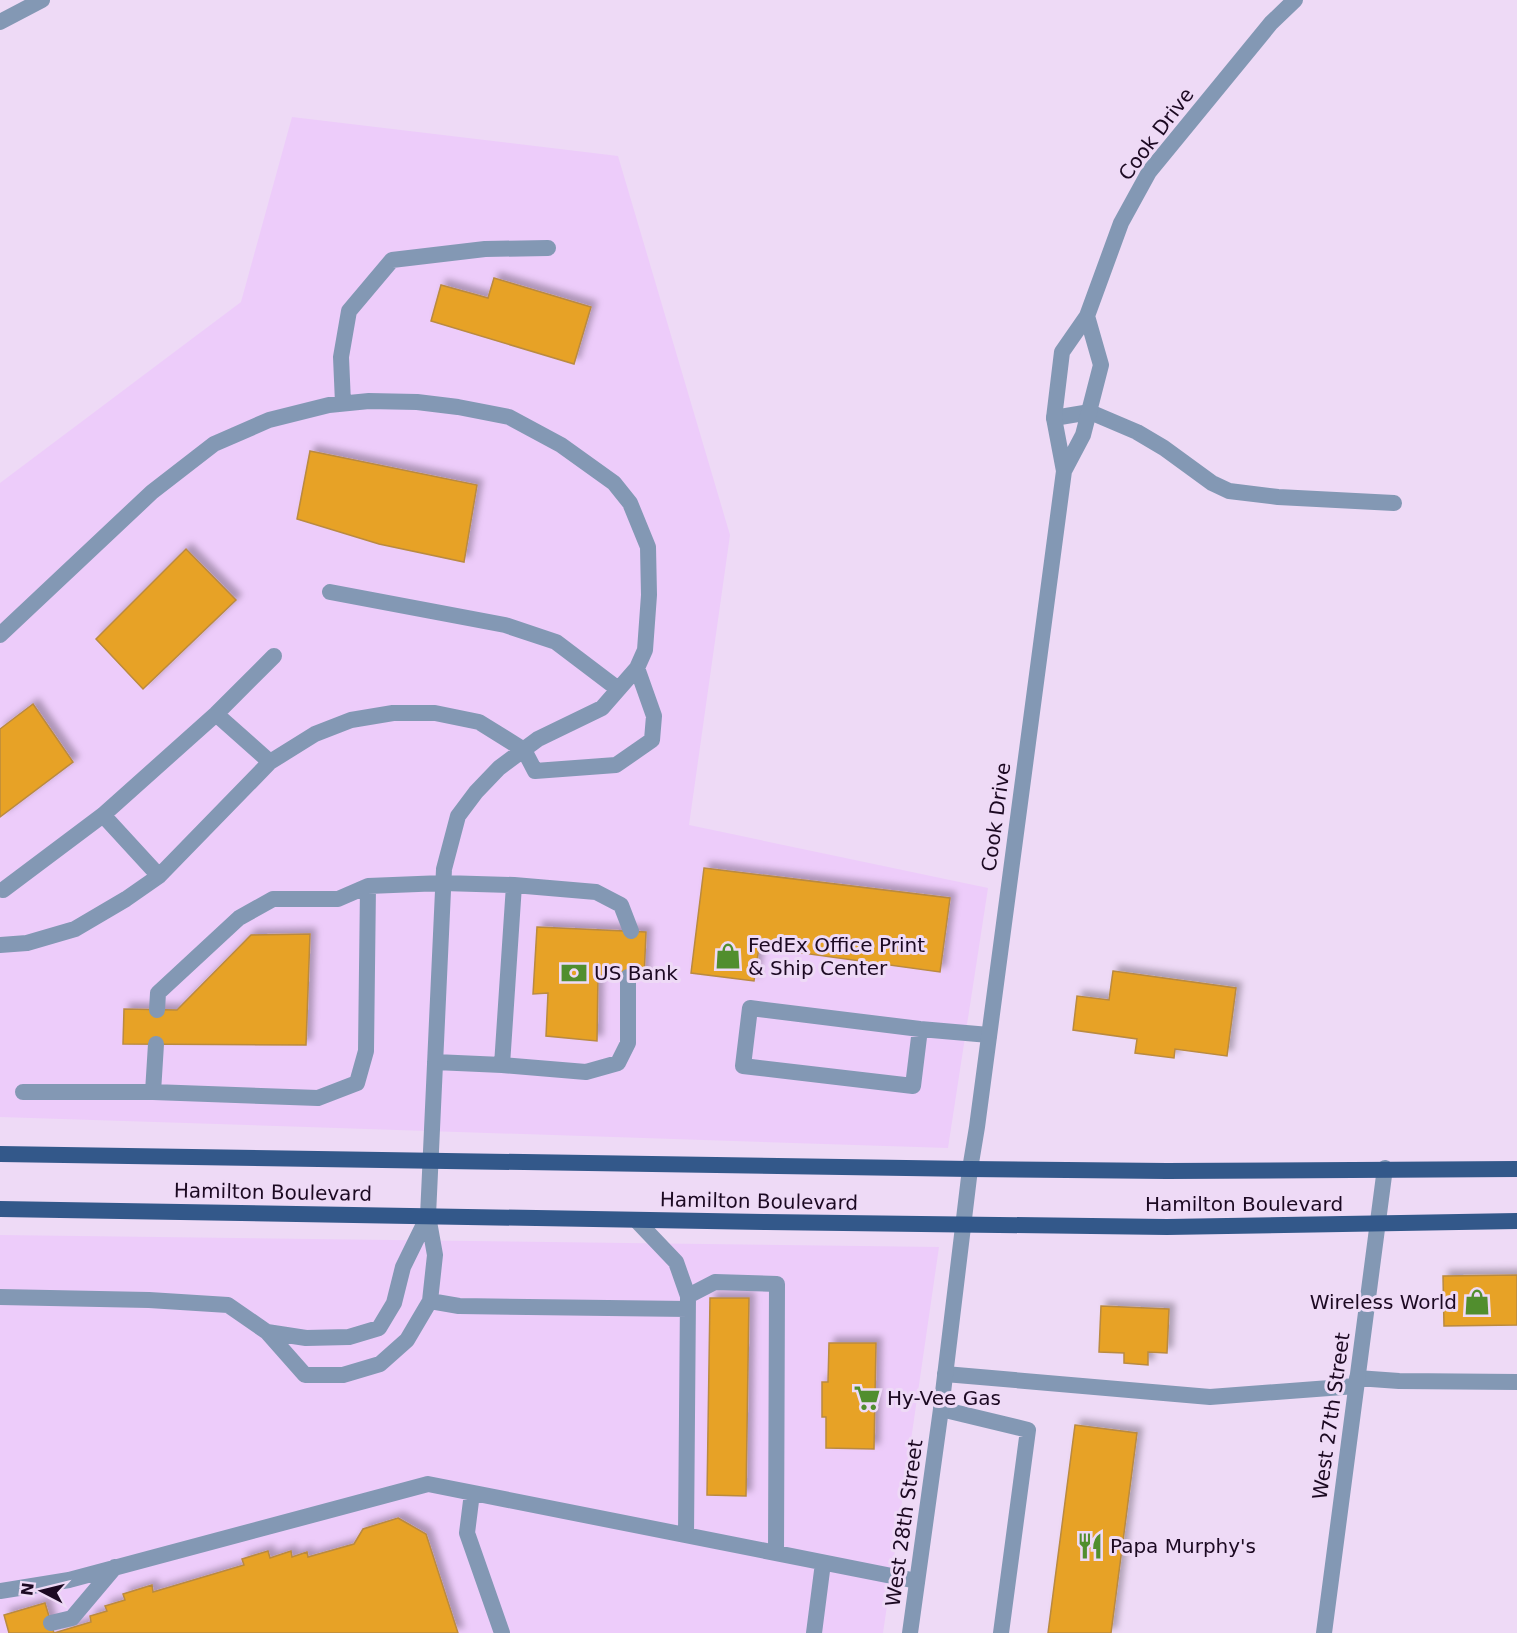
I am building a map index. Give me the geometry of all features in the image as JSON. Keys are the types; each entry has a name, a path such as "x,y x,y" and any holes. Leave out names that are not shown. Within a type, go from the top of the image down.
{"main road":[{"name":"Hamilton Boulevard","path":"0,1154 1167,1171 1517,1169"},
{"name":"Hamilton Boulevard","path":"0,1209 1167,1227 1517,1221"}],"street":[{"path":"0,22 42,0"},
{"name":"Cook Drive","path":"970,1169 1064,471 1054,418 1062,352 1087,316 1121,223 1149,172 1271,23 1295,0"},
{"path":"343,403 341,357 350,311 392,260 485,249 548,248"},
{"name":"Cook Drive","path":"1064,471 1083,435 1101,365 1087,316"},
{"path":"0,635 152,492 214,444 269,420 343,403 417,402 509,417 561,445 614,483 630,503 648,547 649,595 645,650 637,668 602,708 538,740 499,768 476,792 458,816 444,869 443,883 428,1216 435,1255 430,1301 407,1340 380,1364 343,1376 305,1375 267,1332 228,1305 149,1300 0,1298"},
{"path":"1054,418 1090,412 1137,432 1164,448 1212,483 1229,491 1394,503"},
{"path":"330,592 505,625 556,642 618,689"},
{"path":"3,890 103,816 216,714 274,656"},
{"path":"0,945 27,943 75,929 126,899 159,876 270,762 315,734 351,720 393,713 435,713 479,722 524,750 535,771 616,765 652,740 654,716 637,668"},
{"path":"216,714 270,762"},
{"path":"103,816 159,876"},
{"path":"157,1010 158,993 239,918 273,900 338,899 368,886 443,883 514,885 596,892 621,905 631,931"},
{"path":"502,1065 514,885"},
{"path":"23,1092 153,1092 318,1098 357,1083 366,1051 368,886"},
{"path":"435,1062 586,1072 618,1063 627,1043 628,977"},
{"path":"920,1029 913,1086 743,1066 750,1008 988,1035"},
{"path":"153,1092 156,1044"},
{"name":"West 27th Street","path":"1324,1633 1384,1168"},
{"name":"West 28th Street","path":"910,1633 941,1409 970,1169"},
{"path":"267,1332 306,1338 349,1337 379,1328 394,1303 403,1267 428,1216"},
{"path":"636,1220 676,1262 688,1303 686,1535"},
{"path":"430,1301 459,1306 688,1303 715,1282 777,1284 776,1553"},
{"path":"945,1374 1210,1397 1357,1382 1517,1382"},
{"path":"941,1409 1028,1430 1001,1633"},
{"path":"0,1592 69,1580 428,1484 917,1581"},
{"path":"472,1493 467,1533 502,1633"},
{"path":"814,1633 823,1563"},
{"path":"51,1623 72,1618 116,1567"}],"shaded area":[{"path":"292,117 618,156 730,535 689,825 988,888 948,1148 0,1117 0,483 241,302"},
{"path":"0,1235 939,1247 883,1633 0,1633"}],"building":[{"path":"494,278 591,307 574,364 431,321 441,285 488,298"},
{"path":"310,451 477,485 464,562 379,544 297,519"},
{"path":"186,549 236,600 143,689 96,639"},
{"path":"33,704 73,762 0,817 0,729"},
{"path":"704,868 950,898 940,972 759,947 754,981 691,973"},
{"path":"537,927 646,932 644,978 598,975 597,1041 546,1036 548,993 533,994"},
{"path":"310,934 306,1045 123,1044 124,1009 177,1010 251,935"},
{"path":"1113,971 1236,988 1227,1056 1175,1049 1174,1058 1135,1053 1137,1039 1073,1030 1077,996 1109,1000"},
{"path":"1517,1275 1517,1325 1444,1326 1443,1276"},
{"path":"710,1298 749,1298 746,1496 707,1495"},
{"path":"1101,1306 1169,1309 1167,1353 1148,1352 1148,1365 1124,1363 1124,1353 1099,1352"},
{"path":"829,1343 876,1343 874,1449 826,1448 826,1417 822,1417 822,1382 828,1382"},
{"path":"1075,1425 1137,1433 1111,1633 1048,1633"},
{"path":"398,1518 426,1534 458,1633 54,1633 91,1622 90,1616 107,1611 105,1606 125,1600 123,1594 152,1585 153,1592 244,1565 242,1559 268,1551 270,1558 291,1551 292,1557 307,1552 308,1557 354,1544 363,1529"},
{"path":"45,1603 54,1633 9,1633 4,1615"}],"place":[{"name":"FedEx Office Print & Ship Center","path":"728,956"},
{"name":"US Bank","path":"574,973"},
{"name":"Wireless World","path":"1477,1302"},
{"name":"Hy-Vee Gas","path":"867,1398"},
{"name":"Papa Murphy's","path":"1090,1546"}]}
